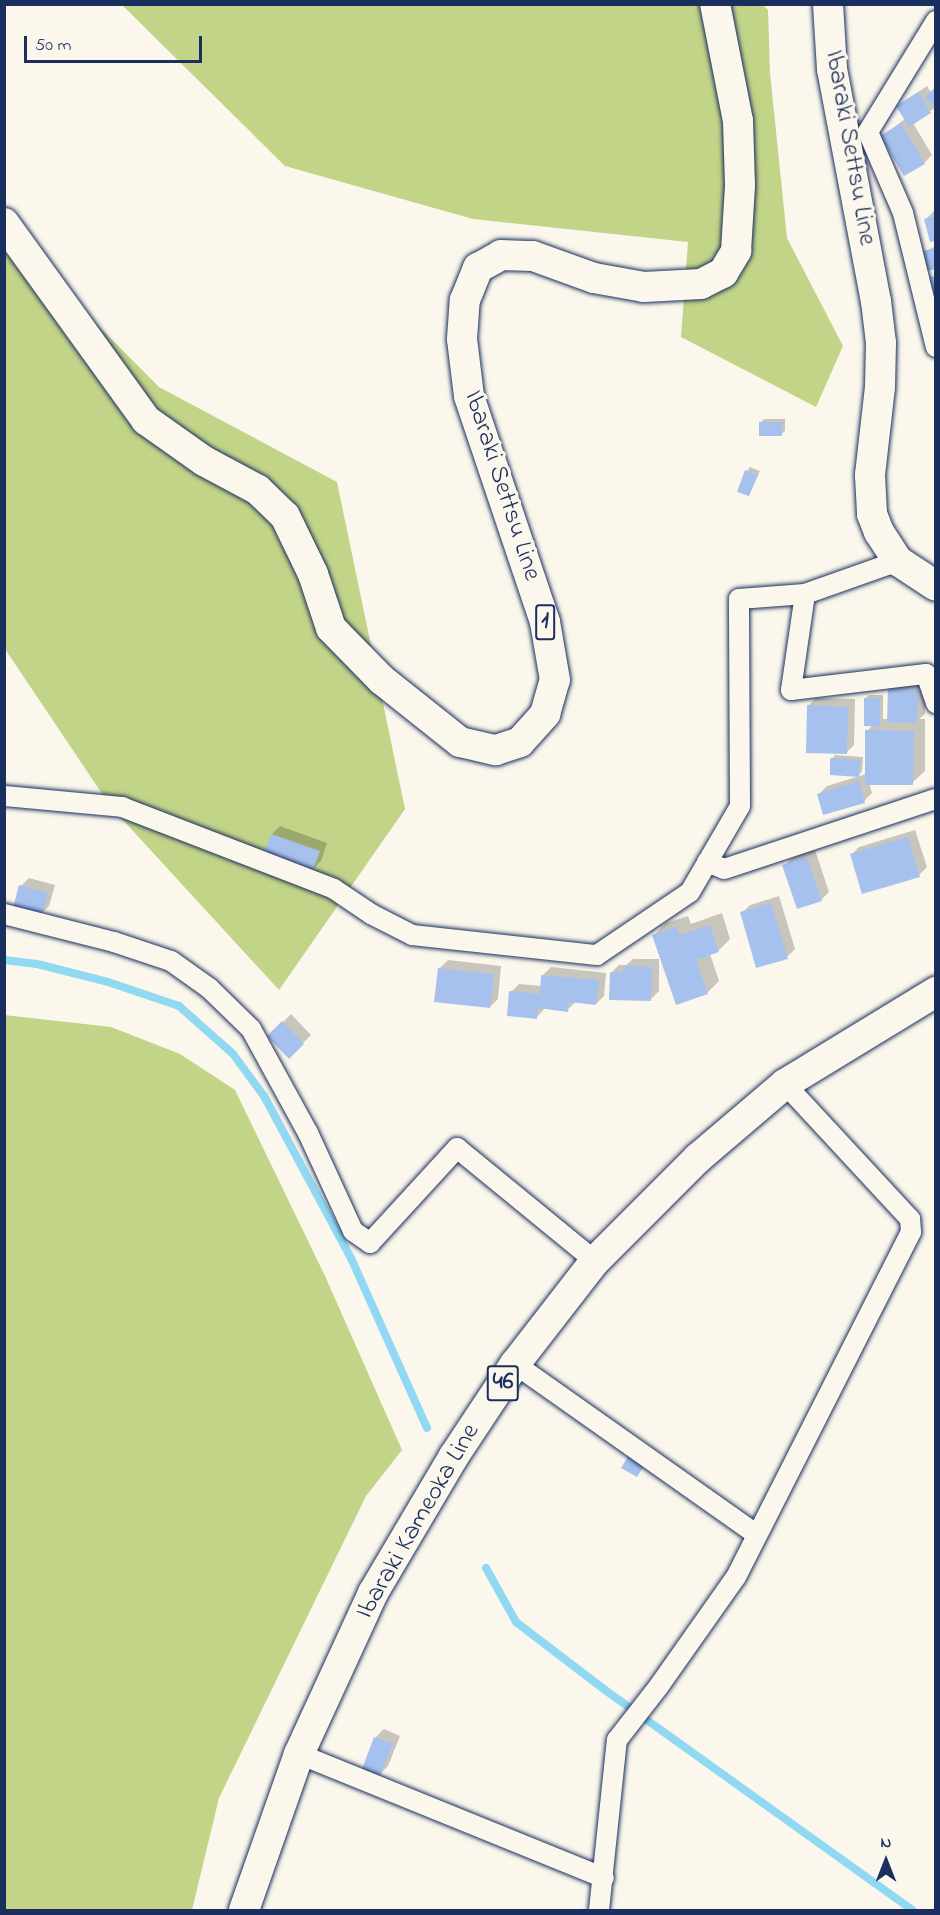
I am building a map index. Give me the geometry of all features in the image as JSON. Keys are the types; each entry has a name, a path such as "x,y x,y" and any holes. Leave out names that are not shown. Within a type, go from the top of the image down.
{"main road":[{"name":"Ibaraki Settsu Line","path":"4,223 146,420 204,461 258,489 285,516 313,574 331,628 382,680 460,742 496,750 520,742 545,714 555,680 545,622 469,396 462,339 465,300 478,268 501,255 533,256 594,278 644,287 701,284 723,273 736,251 740,185 738,121 715,4"},
{"name":"Ibaraki Settsu Line","path":"828,4 832,69 876,301 881,343 880,387 872,454 870,496 879,532 898,561 934,582"},
{"name":"Ibaraki Kameoka Line","path":"244,1911 299,1754 373,1593 424,1505 516,1364 595,1261 698,1158 785,1084 936,992"}],"street":[{"path":"936,21 868,132 903,213 936,347"},
{"path":"4,796 122,807 334,889 371,914 412,935 597,955 690,892 740,806 739,599 805,594 898,561"},
{"path":"805,594 791,690 926,674 936,703"},
{"path":"707,862 724,869 936,799"},
{"path":"4,914 114,942 171,961 209,988 250,1029 308,1133 353,1231 370,1243 457,1148 595,1261"},
{"path":"599,1911 618,1740 736,1577 911,1232 910,1219 785,1084"},
{"path":"516,1364 756,1534"},
{"path":"299,1754 604,1878"}],"green space":[{"path":"122,5 763,5 768,10 770,73 787,238 843,346 816,407 681,337 688,242 473,219 285,166"},
{"path":"4,231 159,387 337,482 405,809 279,990 111,807 5,649"},
{"path":"4,1015 111,1027 180,1054 235,1090 325,1276 402,1450 366,1496 219,1798 192,1910 5,1910"}],"building":[{"path":"936,86 936,107 925,98"},
{"path":"918,92 931,113 909,127 896,106"},
{"path":"901,123 925,164 904,176 880,136"},
{"path":"936,216 936,241 930,242 924,219"},
{"path":"936,249 936,269 925,271 921,251"},
{"path":"936,276 936,306 928,277"},
{"path":"759,422 782,422 782,436 759,436"},
{"path":"745,470 758,475 749,496 737,492"},
{"path":"888,688 918,690 917,723 887,722"},
{"path":"864,698 880,698 880,727 864,726"},
{"path":"807,705 848,707 847,754 806,753"},
{"path":"865,730 914,731 913,785 865,785"},
{"path":"830,758 860,760 859,777 830,775"},
{"path":"859,781 865,803 823,815 817,794"},
{"path":"271,834 320,851 313,870 264,853"},
{"path":"908,837 920,877 862,894 850,854"},
{"path":"807,857 822,901 797,909 782,865"},
{"path":"19,885 48,893 42,915 13,908"},
{"path":"771,903 788,959 756,968 740,912"},
{"path":"710,925 719,952 696,960 708,994 676,1005 652,935 676,927 679,935"},
{"path":"623,966 652,967 651,1001 609,1000 610,972 623,973"},
{"path":"438,968 494,974 490,1008 434,1002"},
{"path":"541,975 599,980 596,1005 569,1002 568,1012 538,1008 537,1019 507,1016 509,991 540,994"},
{"path":"282,1021 304,1044 289,1059 267,1036"},
{"path":"629,1455 645,1464 637,1477 621,1468"},
{"path":"374,1737 393,1744 380,1776 362,1769"}],"waterway":[{"path":"4,960 37,964 108,982 179,1006 233,1054 264,1096 351,1258 427,1428"},
{"path":"486,1568 516,1622 605,1690 912,1910"}]}
